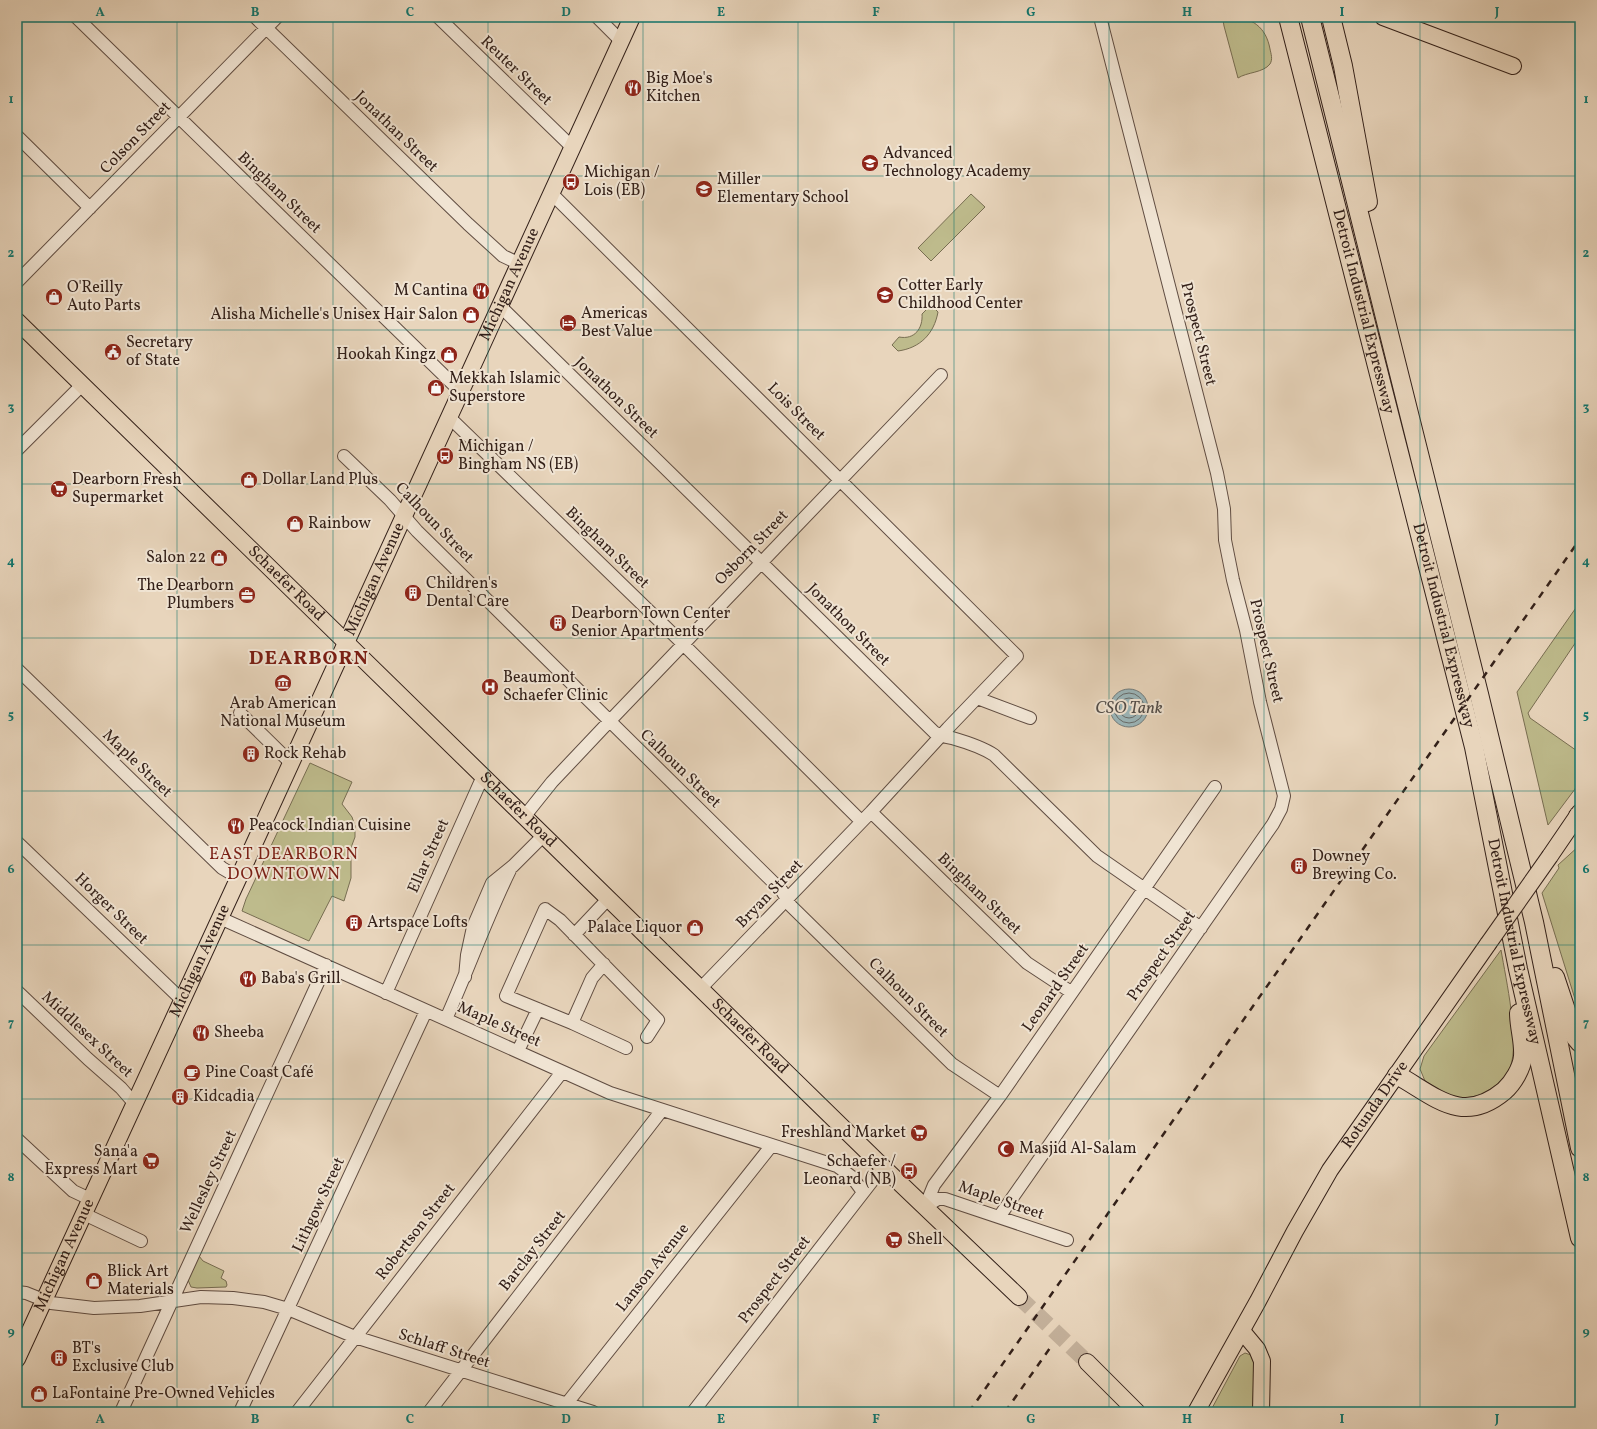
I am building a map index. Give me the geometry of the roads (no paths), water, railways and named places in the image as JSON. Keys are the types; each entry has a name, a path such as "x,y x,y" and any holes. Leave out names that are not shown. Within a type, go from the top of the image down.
{"highway":[{"name":"Detroit Industrial Expressway","path":"1288,17 1474,747 1518,969 1580,1238"},
{"name":"Detroit Industrial Expressway","path":"1310,17 1479,694 1534,922 1580,1148"},
{"path":"1331,17 1343,66 1360,153 1375,246 1379,290"},
{"path":"1534,922 1557,981 1574,1037 1580,1043"},
{"path":"1397,1075 1442,1103 1462,1107 1472,1107 1489,1101 1507,1088 1516,1076 1523,1057 1519,1019 1518,969"}],"main road":[{"name":"Michigan Avenue","path":"17,1359 632,17"},
{"path":"1383,17 1513,66"},
{"name":"Schaefer Road","path":"17,321 700,989 1019,1297"},
{"name":"Rotunda Drive","path":"1196,1412 1242,1331 1294,1231 1330,1170 1579,815"},
{"path":"1242,1331 1257,1350 1262,1361 1260,1412"},
{"path":"1087,1362 1137,1412"}],"street":[{"name":"Bingham Street","path":"76,17 461,392"},
{"name":"Jonathan Street","path":"255,17 468,224 503,256 520,264"},
{"name":"Colson Street","path":"17,282 277,17"},
{"name":"Reuter Street","path":"438,17 572,147"},
{"path":"597,17 621,41"},
{"name":"Prospect Street","path":"999,1218 1273,824 1281,809 1284,796 1260,702 1246,630 1232,574 1225,540 1224,509 1217,473 1100,17"},
{"path":"17,136 90,208"},
{"name":"Lois Street","path":"551,193 1017,656 977,698"},
{"name":"Jonathon Street","path":"500,306 762,562 923,723 940,736 952,738 988,751 994,755 1097,856 1144,890 1201,928"},
{"name":"Osborn Street","path":"524,816 552,782 941,375"},
{"path":"17,450 82,385"},
{"name":"Bingham Street","path":"449,417 683,644 861,821"},
{"name":"Calhoun Street","path":"344,456 390,500 417,531 609,722 782,891 791,906 952,1064 1000,1096"},
{"name":"Maple Street","path":"17,669 222,868 238,878"},
{"path":"871,812 940,736 977,698 1030,718"},
{"path":"240,713 291,763"},
{"name":"Ellar Street","path":"386,992 483,776"},
{"name":"Leonard Street","path":"925,1207 934,1185 1000,1096 1215,787"},
{"name":"Bingham Street","path":"871,812 1027,963 1071,992"},
{"name":"Bryan Street","path":"700,989 871,812"},
{"path":"446,1019 465,976 488,916 513,866 543,836"},
{"name":"Horger Street","path":"17,842 182,1000"},
{"path":"574,934 608,899"},
{"path":"626,1048 572,1023 506,996 545,909 560,920 658,1020 647,1037"},
{"name":"Maple Street","path":"220,918 610,1093 838,1166 852,1177 863,1192"},
{"path":"572,1023 592,978 604,964"},
{"name":"Wellesley Street","path":"121,1412 326,966"},
{"name":"Middlesex Street","path":"17,991 88,1059 121,1088 134,1103"},
{"path":"518,1052 538,1009"},
{"name":"Lithgow Street","path":"240,1412 426,1011"},
{"name":"Robertson Street","path":"297,1412 562,1072"},
{"name":"Barclay Street","path":"429,1412 662,1110"},
{"path":"17,1139 73,1191 90,1199"},
{"name":"Lanson Avenue","path":"563,1408 772,1145"},
{"name":"Prospect Street","path":"693,1412 883,1167"},
{"name":"Maple Street","path":"925,1207 938,1199 945,1198 999,1218 1067,1240"},
{"path":"84,1214 141,1241"},
{"path":"17,1292 26,1293 51,1303 78,1307 109,1309 171,1302"},
{"name":"Schlaff Street","path":"171,1302 201,1297 217,1297 264,1302 288,1309 355,1337 461,1371 563,1408 593,1412"}],"water":[{"name":"CSO Tank","path":"1125,689 1133,689 1140,692 1145,697 1148,708 1145,719 1140,724 1133,727 1125,727 1118,724 1113,719 1110,712 1110,704 1113,697 1118,692"}],"tunnel":[{"path":"1019,1297 1087,1362"}],"railway":[{"path":"969,1412 1580,539"},
{"path":"1005,1412 1050,1348"}],"place":[{"name":"Big Moe's Kitchen","path":"633,88"},
{"name":"Advanced Technology Academy","path":"870,163"},
{"name":"Michigan / Lois (EB)","path":"571,182"},
{"name":"Miller Elementary School","path":"704,189"},
{"name":"M Cantina","path":"481,291"},
{"name":"Cotter Early Childhood Center","path":"885,295"},
{"name":"O'Reilly Auto Parts","path":"54,297"},
{"name":"Alisha Michelle's Unisex Hair Salon","path":"471,315"},
{"name":"Americas Best Value","path":"568,323"},
{"name":"Secretary of State","path":"113,352"},
{"name":"Hookah Kingz","path":"449,355"},
{"name":"Mekkah Islamic Superstore","path":"436,388"},
{"name":"Michigan / Bingham NS (EB)","path":"445,456"},
{"name":"Dollar Land Plus","path":"249,480"},
{"name":"Dearborn Fresh Supermarket","path":"59,489"},
{"name":"Rainbow","path":"295,524"},
{"name":"Salon 22","path":"219,558"},
{"name":"Children's Dental Care","path":"413,593"},
{"name":"The Dearborn Plumbers","path":"247,595"},
{"name":"Dearborn Town Center Senior Apartments","path":"558,623"},
{"name":"Arab American National Museum","path":"283,683"},
{"name":"Beaumont Schaefer Clinic","path":"490,687"},
{"name":"Rock Rehab","path":"251,754"},
{"name":"Peacock Indian Cuisine","path":"236,826"},
{"name":"Downey Brewing Co.","path":"1299,866"},
{"name":"Artspace Lofts","path":"354,923"},
{"name":"Palace Liquor","path":"695,928"},
{"name":"Baba's Grill","path":"248,979"},
{"name":"Sheeba","path":"201,1033"},
{"name":"Pine Coast Café","path":"192,1073"},
{"name":"Kidcadia","path":"180,1097"},
{"name":"Freshland Market","path":"919,1133"},
{"name":"Masjid Al-Salam","path":"1006,1149"},
{"name":"Sana'a Express Mart","path":"151,1161"},
{"name":"Schaefer / Leonard (NB)","path":"909,1171"},
{"name":"Shell","path":"894,1240"},
{"name":"Blick Art Materials","path":"94,1281"},
{"name":"BT's Exclusive Club","path":"59,1358"},
{"name":"LaFontaine Pre-Owned Vehicles","path":"39,1394"}],"district":[{"name":"DEARBORN","path":"309,659"},
{"name":"EAST DEARBORN DOWNTOWN","path":"284,864"}]}
